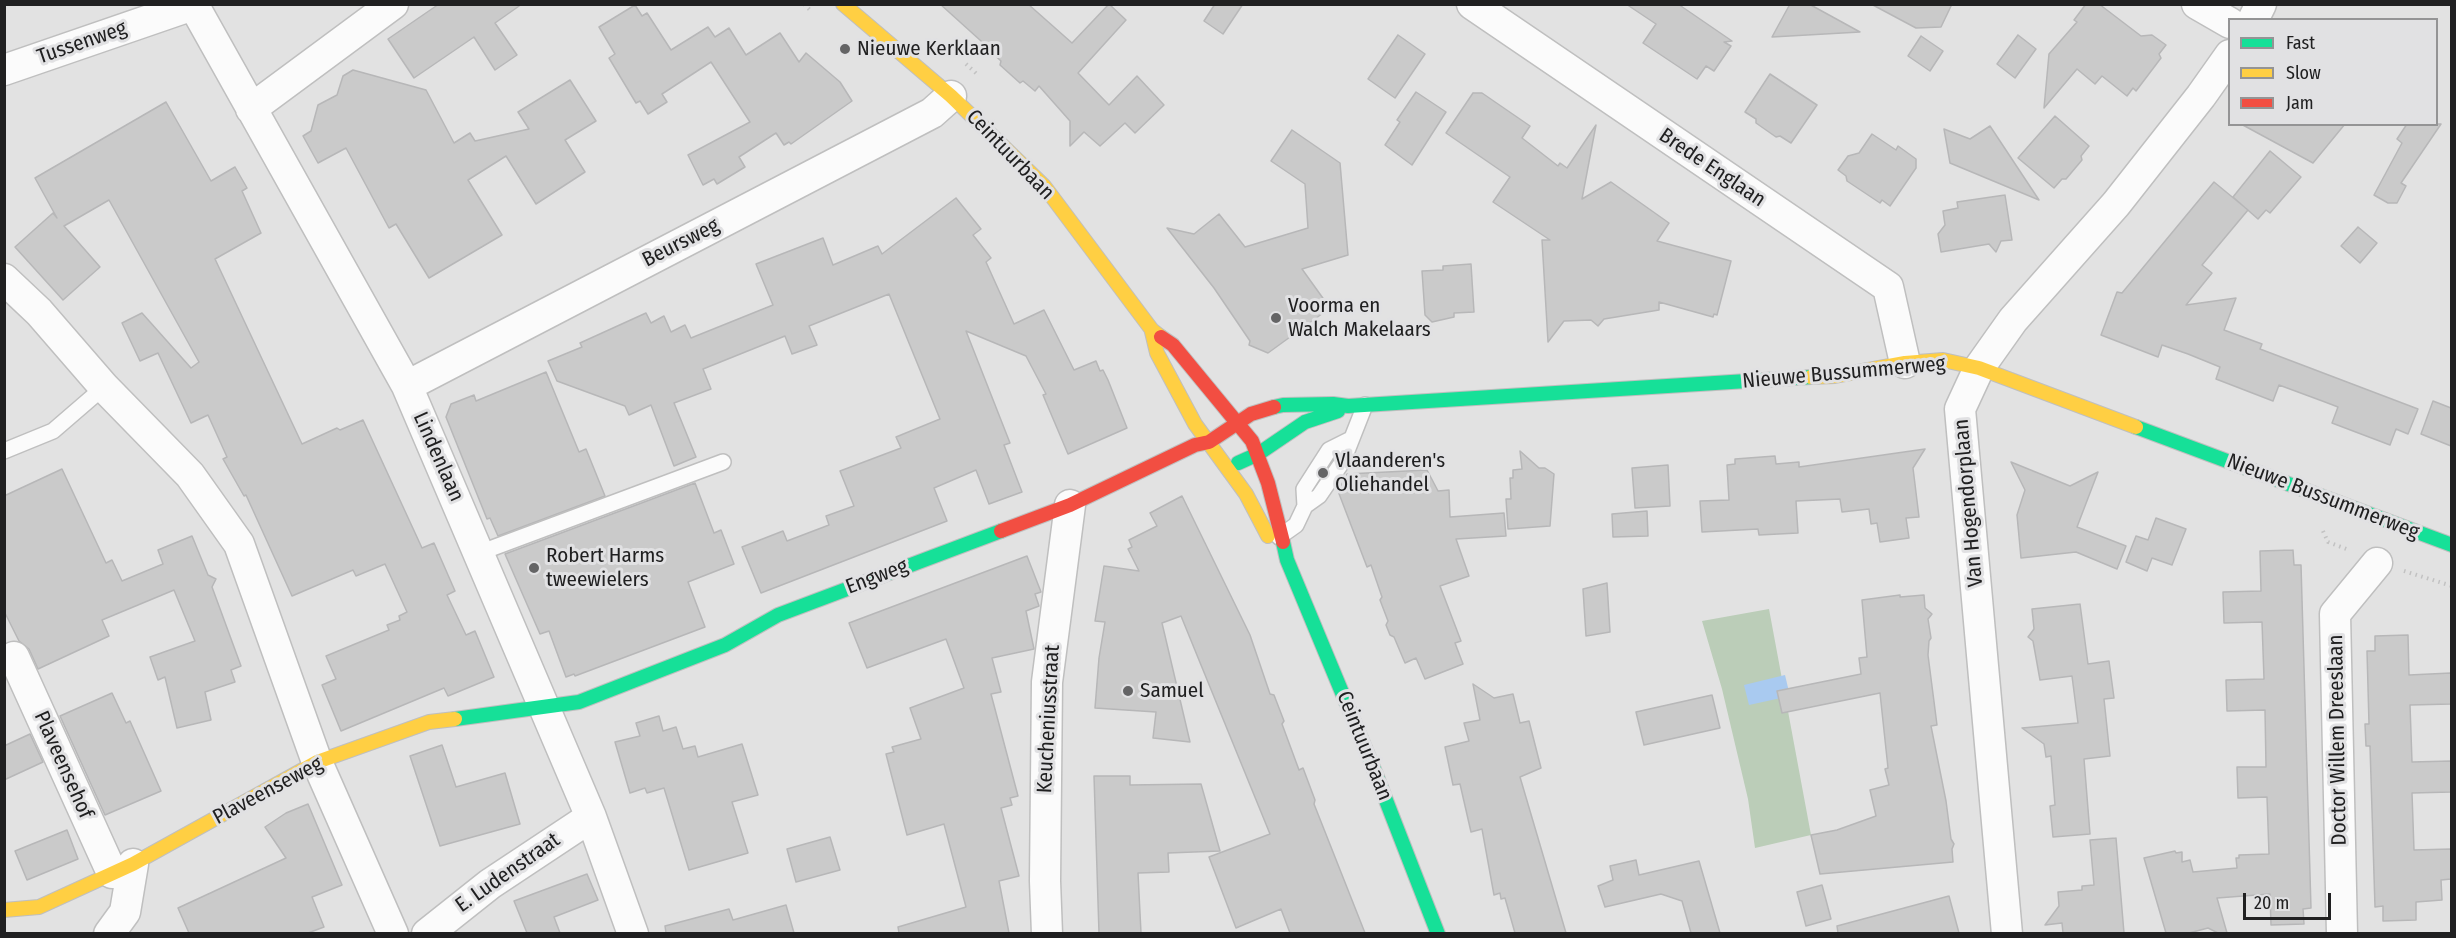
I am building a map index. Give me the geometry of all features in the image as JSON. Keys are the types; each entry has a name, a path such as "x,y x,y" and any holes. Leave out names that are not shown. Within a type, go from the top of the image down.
{"main road":[{"name":"Ceintuurbaan","path":"843,4 951,96 1044,186 1152,330 1173,345 1238,422 1252,441 1258,454 1276,538"},
{"name":"Ceintuurbaan","path":"1152,330 1157,353 1195,424 1276,538 1287,560 1375,772 1438,933"},
{"name":"Nieuwe Bussummerweg","path":"1209,442 1251,414 1283,405 1348,406 1835,376 1905,363 1943,360 1979,368 2451,545"},
{"name":"Nieuwe Bussummerweg","path":"1227,468 1258,454 1305,422 1331,415 1348,406"},
{"name":"Engweg","path":"543,705 579,702 725,645 778,615 1070,505 1195,445 1209,442"},
{"name":"Plaveenseweg","path":"4,910 39,907 123,868 317,762 429,722 543,705"}],"street":[{"path":"251,109 393,4"},
{"name":"Brede Englaan","path":"1472,4 1888,287 1905,363"},
{"path":"2197,4 2228,22"},
{"path":"2254,18 2262,4"},
{"name":"Lindenlaan","path":"193,5 407,386 591,817 633,933"},
{"name":"Tussenweg","path":"4,70 193,5"},
{"name":"Van Hogendorplaan","path":"2007,933 1960,409 1979,368 2013,320 2116,204 2201,96 2228,56"},
{"name":"Beursweg","path":"407,386 932,113 951,96"},
{"path":"4,279 39,312 104,387 190,475 239,544 317,762 393,933"},
{"name":"Keucheniusstraat","path":"1047,933 1045,881 1047,682 1070,505"},
{"name":"Doctor Willem Dreeslaan","path":"2342,933 2335,614 2377,563"},
{"name":"Plaveensehof","path":"14,657 123,868"},
{"name":"E. Ludenstraat","path":"427,933 490,884 591,817"},
{"path":"109,933 125,912 123,868"}],"lane":[{"path":"4,452 53,430 104,387"},
{"path":"1276,538 1296,525 1305,506 1304,489 1329,450 1351,439 1365,405"},
{"path":"479,553 723,462"}],"green space":[{"path":"1769,609 1811,835 1755,848 1748,799 1722,689 1702,621"}],"water":[{"path":"1785,675 1790,696 1749,705 1744,685"}],"building":[{"path":"439,4 522,4 495,23 517,55 495,70 474,37 414,78 388,39"},
{"path":"940,4 1028,4 1072,43 1109,4 1126,20 1078,73 1109,105 1137,76 1164,105 1135,133 1125,123 1100,146 1084,132 1070,146 1070,121 1039,86 1035,91 1023,81 1020,83 1000,65 1001,61 991,50"},
{"path":"1215,4 1243,4 1223,34 1204,21"},
{"path":"1626,4 1678,4 1732,41 1724,42 1731,46 1714,71 1706,66 1697,79 1643,43 1656,24"},
{"path":"1790,4 1809,4 1860,32 1772,37"},
{"path":"1871,4 1952,4 1941,27 1916,28"},
{"path":"2086,4 2099,4 2141,36 2152,35 2166,45 2159,54 2161,58 2136,91 2133,88 2127,96 2102,76 2095,84 2077,69 2044,108 2049,54 2077,22 2074,20"},
{"path":"635,5 642,16 647,13 671,50 708,27 715,37 729,28 746,55 780,33 799,62 806,53 840,82 852,101 791,144 789,142 784,145 776,133 739,157 745,167 717,184 714,179 703,185 688,155 750,122 711,62 662,94 667,102 648,114 640,101 636,103 609,58 615,54 599,27"},
{"path":"1398,35 1425,54 1395,98 1368,79"},
{"path":"2018,35 2036,49 2015,78 1997,64"},
{"path":"1921,36 1943,51 1930,71 1908,56"},
{"path":"353,70 426,90 454,143 470,133 475,141 529,129 518,112 570,80 596,121 565,140 585,172 536,204 506,156 468,180 502,235 429,278 396,224 389,228 346,148 318,163 303,136 311,131 318,105 337,95 343,76"},
{"path":"1770,74 1817,105 1791,143 1780,136 1776,137 1745,112"},
{"path":"1416,92 1446,112 1412,165 1385,145 1400,122 1397,120"},
{"path":"1473,93 1482,93 1530,126 1522,138 1558,166 1560,163 1567,168 1596,125 1582,199 1611,182 1669,223 1657,241 1731,261 1717,315 1714,314 1713,317 1659,302 1659,310 1604,319 1598,326 1591,320 1564,321 1548,342 1542,240 1550,240 1493,202 1510,177 1446,133"},
{"path":"166,102 211,181 235,167 247,188 242,191 261,233 215,259 302,444 337,428 340,430 363,420 422,548 434,543 455,591 447,595 466,635 475,631 494,677 448,696 444,688 341,731 322,685 336,679 326,656 389,630 387,625 400,620 399,616 407,612 385,564 356,576 353,570 292,596 246,495 244,496 223,459 227,457 208,415 191,423 158,353 140,361 122,323 142,313 191,368 199,362 109,200 64,226 100,267 63,300 15,247 53,213 57,218 35,178"},
{"path":"2055,116 2089,146 2081,156 2082,160 2066,179 2062,179 2054,188 2018,158"},
{"path":"2441,124 2401,183 2406,186 2397,203 2388,203 2374,195 2402,143 2397,139 2406,126 2438,126"},
{"path":"1990,126 2039,200 1950,163 1944,129 1970,139"},
{"path":"2245,126 2343,126 2313,163"},
{"path":"1292,130 1340,163 1348,255 1302,269 1330,308 1268,353 1249,345 1250,341 1214,288 1167,228 1194,234 1219,214 1245,247 1308,228 1305,184 1271,161"},
{"path":"1872,134 1896,150 1898,146 1916,159 1916,168 1890,206 1882,200 1880,203 1847,181 1846,176 1838,170 1848,156 1859,153"},
{"path":"2270,151 2301,177 2270,213 2266,210 2258,219 2233,197"},
{"path":"2214,182 2248,210 2202,265 2212,273 2186,305 2236,298 2224,330 2262,344 2260,349 2418,409 2408,434 2396,429 2390,445 2332,423 2338,407 2325,402 2279,385 2273,401 2216,379 2220,367 2188,354 2162,345 2158,357 2101,335 2117,292 2122,293"},
{"path":"2005,195 2012,240 2001,241 1996,252 1989,244 1941,252 1938,234 1945,225 1943,211 1958,208 1957,202"},
{"path":"956,198 981,229 973,235 991,258 986,262 1014,324 1044,310 1074,370 1096,361 1100,371 1103,370 1127,428 1068,454 1043,395 1046,394 1026,356 966,331 1010,443 1004,445 1022,492 989,504 976,470 934,488 947,521 761,593 742,547 783,531 787,541 829,525 826,516 854,506 840,471 901,448 896,437 940,419 889,294 809,326 817,345 792,354 785,336 703,369 711,389 674,403 696,457 674,466 651,405 629,415 625,406 557,381 548,361 582,347 580,343 646,313 651,323 664,316 671,332 685,325 691,338 773,305 756,264 823,238 833,265 878,246 882,254"},
{"path":"2358,227 2377,243 2360,263 2341,246"},
{"path":"1471,264 1474,312 1454,313 1454,317 1432,322 1425,315 1422,271 1443,270 1443,266"},
{"path":"546,372 579,452 586,449 605,496 498,536 490,518 487,519 446,417 451,404 474,395 476,401"},
{"path":"2433,401 2451,408 2451,446 2421,434"},
{"path":"1925,449 1913,468 1919,517 1906,518 1909,538 1880,542 1877,523 1871,524 1869,509 1842,512 1840,499 1796,501 1798,533 1759,535 1758,529 1702,532 1700,501 1729,500 1727,465 1735,464 1735,459 1775,456 1776,464 1799,462 1799,467"},
{"path":"1520,451 1539,468 1545,468 1554,474 1550,526 1508,529 1506,499 1511,499 1510,478 1513,478 1513,470 1522,469"},
{"path":"2011,462 2070,486 2098,472 2077,527 2126,546 2117,569 2076,552 2021,558 2017,515 2025,490"},
{"path":"1668,465 1670,506 1635,508 1632,468"},
{"path":"62,469 106,563 112,560 122,581 163,564 158,550 192,536 208,575 216,579 212,587 241,666 231,670 235,682 205,692 211,720 177,728 165,677 158,680 150,657 195,641 174,590 102,620 109,636 38,669 29,649 19,641 4,611 4,496"},
{"path":"1427,470 1438,491 1449,490 1450,517 1504,513 1506,536 1456,539 1469,576 1440,586 1461,641 1455,643 1463,664 1425,679 1416,658 1405,663 1394,637 1390,635 1386,625 1388,621 1380,600 1382,597 1371,565 1367,567 1338,491 1347,474"},
{"path":"695,483 714,533 721,530 734,564 688,582 705,627 575,676 574,674 566,677 549,631 540,634 505,554"},
{"path":"1182,496 1250,635 1270,694 1274,695 1284,721 1282,724 1299,770 1303,768 1315,800 1314,804 1365,933 1290,933 1281,909 1236,928 1209,857 1270,834 1181,616 1162,623 1190,742 1153,738 1156,712 1095,708 1099,658 1105,622 1095,621 1104,566 1139,571 1128,549 1132,547 1129,540 1157,526 1150,513"},
{"path":"1647,511 1648,536 1613,537 1612,514"},
{"path":"2156,518 2186,529 2172,565 2152,558 2147,571 2126,562 2136,536 2148,540"},
{"path":"2293,550 2294,565 2301,565 2311,908 2303,909 2304,924 2271,925 2270,894 2217,898 2227,933 2218,933 2208,928 2189,933 2166,933 2144,858 2175,851 2176,853 2182,852 2182,862 2190,860 2193,872 2237,868 2236,858 2239,858 2239,855 2269,854 2267,797 2238,798 2237,767 2266,767 2265,710 2227,711 2226,680 2264,679 2262,622 2224,623 2223,592 2261,591 2260,551"},
{"path":"1027,556 1041,592 1035,594 1039,606 1026,611 1034,649 992,658 1001,692 991,694 1018,796 1010,798 1012,805 1001,808 1019,876 999,881 1009,933 899,933 898,927 966,907 944,824 907,835 886,754 894,752 892,747 921,739 910,708 964,688 946,639 867,668 849,623"},
{"path":"1607,583 1610,632 1586,636 1583,589"},
{"path":"1900,595 1900,597 1924,595 1925,608 1932,614 1928,619 1931,638 1928,655 1937,725 1931,726 1951,839 1954,844 1953,862 1820,874 1811,835 1837,830 1876,816 1870,790 1889,785 1885,769 1888,768 1880,693 1782,713 1777,691 1861,674 1859,658 1867,657 1862,600"},
{"path":"2080,604 2088,664 2109,661 2114,698 2104,699 2110,756 2084,759 2090,834 2053,837 2050,806 2055,805 2051,756 2046,757 2044,744 2022,728 2078,723 2072,676 2040,680 2033,641 2028,637 2034,629 2032,609"},
{"path":"2408,635 2409,675 2451,673 2451,704 2410,705 2412,762 2451,761 2451,792 2412,793 2414,850 2451,849 2451,879 2441,880 2442,900 2416,902 2416,920 2383,921 2383,906 2375,907 2370,746 2366,746 2365,724 2369,724 2367,651 2375,651 2375,636"},
{"path":"1473,684 1494,698 1513,694 1520,723 1529,721 1541,768 1520,777 1566,933 1515,933 1505,898 1501,899 1500,893 1494,895 1482,829 1471,832 1460,784 1453,785 1445,747 1469,741 1464,723 1480,720"},
{"path":"112,693 126,723 130,721 161,791 105,815 60,716"},
{"path":"1712,695 1720,728 1644,745 1636,712"},
{"path":"659,716 663,731 676,727 683,749 695,746 698,757 742,744 758,795 732,802 748,853 689,870 664,788 647,793 645,788 630,793 615,742 640,736 636,723"},
{"path":"30,734 43,762 4,780 4,746"},
{"path":"442,745 456,787 505,773 520,824 440,846 410,756"},
{"path":"1094,776 1130,776 1130,785 1201,784 1220,851 1168,853 1169,872 1138,873 1141,933 1099,933"},
{"path":"308,804 342,885 312,897 324,927 308,933 189,933 178,908 286,858 265,827 286,813"},
{"path":"67,830 78,859 27,880 15,851"},
{"path":"830,837 840,870 796,882 787,849"},
{"path":"2116,838 2124,933 2063,933 2062,923 2045,925 2059,906 2058,892 2082,890 2082,886 2094,885 2090,840"},
{"path":"1636,860 1639,875 1699,861 1720,933 1691,933 1682,901 1661,894 1605,907 1598,886 1613,880 1610,866"},
{"path":"587,874 598,900 554,917 560,933 527,933 514,901"},
{"path":"1822,885 1831,919 1806,926 1797,892"},
{"path":"1949,896 1959,933 1838,933 1837,926"},
{"path":"786,905 794,933 666,933 665,926 729,909 733,920"}],"traffic: fast":[{"path":"1274,407 1333,404 1348,406 1811,377"},
{"path":"1238,463 1258,454 1305,422 1338,411"},
{"path":"2136,427 2452,545"},
{"path":"455,719 579,702 725,645 778,615 1001,531"},
{"path":"1283,542 1287,560 1375,772 1438,934"}],"traffic: slow":[{"path":"843,4 951,96 1044,186 1152,330 1161,337"},
{"path":"1152,332 1157,353 1195,424 1246,494 1268,536"},
{"path":"1811,377 1835,376 1905,363 1943,360 1979,368 2136,427"},
{"path":"4,910 39,907 133,864 317,762 429,722 455,719"}],"traffic: jam":[{"path":"1161,337 1173,345 1252,441 1268,483 1283,542"},
{"path":"1001,531 1070,505 1195,445 1209,442 1251,414 1274,407"}],"place":[{"name":"Nieuwe Kerklaan","path":"845,49"},
{"name":"Voorma en Walch Makelaars","path":"1276,318"},
{"name":"Vlaanderen's Oliehandel","path":"1323,473"},
{"name":"Robert Harms tweewielers","path":"534,568"},
{"name":"Samuel","path":"1128,691"}]}
